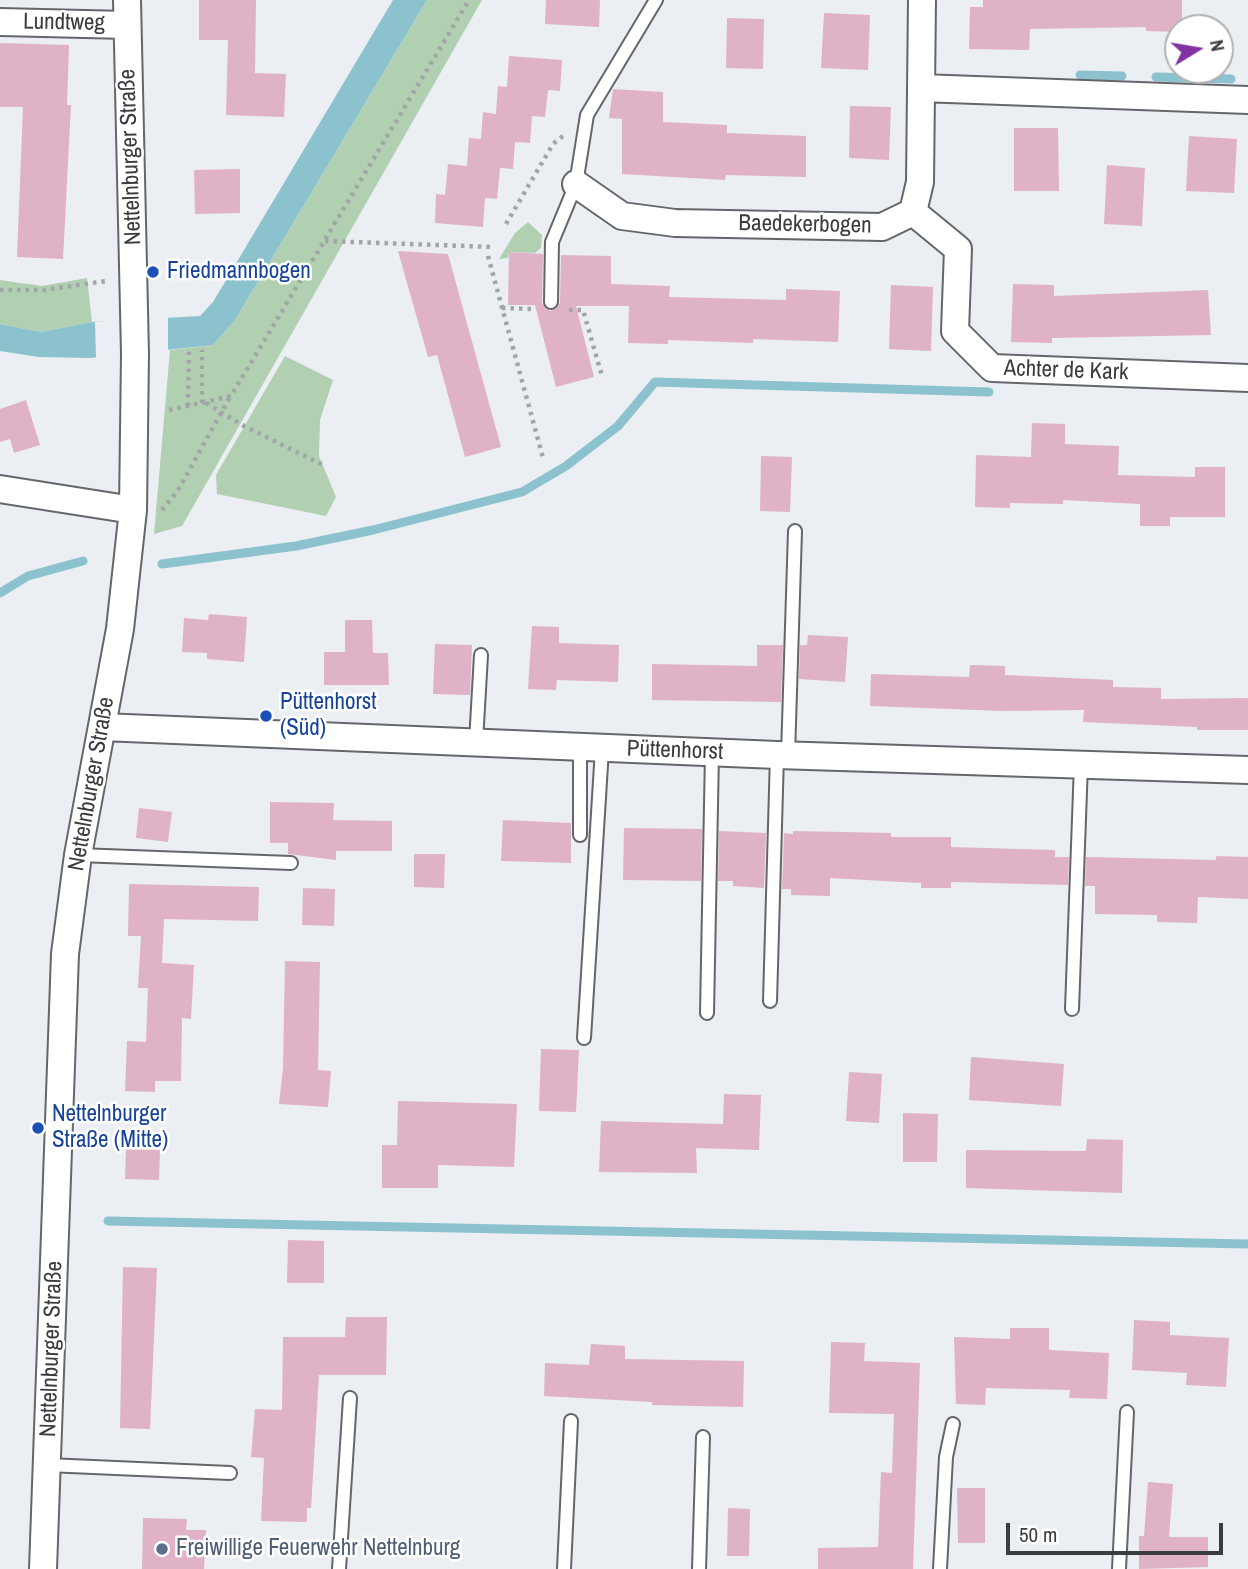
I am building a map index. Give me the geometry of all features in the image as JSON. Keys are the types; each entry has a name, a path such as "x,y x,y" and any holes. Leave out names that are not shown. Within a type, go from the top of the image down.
{"street":[{"path":"913,212 920,182 922,0"},
{"name":"Lundtweg","path":"0,22 127,12"},
{"name":"Nettelnburger Straße","path":"43,1569 64,984 78,855 127,581 133,510 135,355 127,12"},
{"path":"920,88 1248,100"},
{"name":"Baedekerbogen","path":"576,184 622,216 675,223 882,227 913,212"},
{"name":"Achter de Kark","path":"913,212 958,249 955,331 992,368 1248,378"},
{"path":"0,489 133,510"},
{"name":"Püttenhorst","path":"102,727 591,748 1248,770"}],"lane":[{"path":"550,307 552,242 576,184 587,115 656,0"},
{"path":"770,1001 795,531"},
{"path":"477,742 481,655"},
{"path":"580,835 591,748"},
{"path":"584,1038 591,748"},
{"path":"707,1013 712,752"},
{"path":"1072,1009 1081,764"},
{"path":"78,855 291,863"},
{"path":"339,1569 351,1398"},
{"path":"1119,1569 1127,1412"},
{"path":"564,1569 571,1421"},
{"path":"940,1569 946,1457 953,1424"},
{"path":"699,1569 703,1437"},
{"path":"47,1465 230,1473"}],"path":[{"path":"162,510 177,492 231,396 469,0"},
{"path":"506,224 553,145 587,115"},
{"path":"325,241 494,247"},
{"path":"488,256 543,458"},
{"path":"0,290 44,290 134,277"},
{"path":"502,308 550,307 583,310 602,376"},
{"path":"202,350 204,403"},
{"path":"188,406 189,351"},
{"path":"169,410 231,396"},
{"path":"204,403 325,466"}],"green space":[{"path":"427,0 482,0 182,526 154,534 170,350 213,345 235,320"},
{"path":"528,222 542,235 541,248 535,253 509,252 508,258 499,259 515,233"},
{"path":"87,278 92,322 41,332 0,324 0,280 42,286"},
{"path":"285,356 333,380 320,420 319,456 336,497 326,516 217,494 216,475"}],"water":[{"path":"393,0 427,0 235,320 213,345 90,358 39,357 0,351 0,324 41,332 92,322 200,316 213,302"}],"pier":[{"path":"168,315 168,351 96,358 95,322"}],"building":[{"path":"199,0 256,0 255,73 286,74 284,117 226,115 228,40 199,40"},
{"path":"546,0 600,0 599,27 545,24"},
{"path":"983,0 1182,0 1182,14 1164,14 1164,32 1146,31 1146,27 1030,29 1029,50 969,49 970,7 983,7"},
{"path":"824,13 870,15 868,70 821,68"},
{"path":"727,18 764,19 763,69 726,68"},
{"path":"0,43 69,45 67,105 71,105 63,259 17,257 23,107 0,107"},
{"path":"509,56 562,60 560,91 548,90 545,117 532,116 530,143 515,142 513,169 500,168 497,199 485,198 483,227 435,223 436,194 445,195 448,164 467,166 469,138 481,139 483,112 496,114 498,86 507,87"},
{"path":"613,89 663,92 663,122 727,125 727,133 806,136 806,177 726,175 725,180 622,174 622,119 609,118"},
{"path":"850,106 891,107 889,160 849,158"},
{"path":"1014,128 1058,128 1059,191 1014,191"},
{"path":"1189,136 1237,139 1234,193 1186,191"},
{"path":"1107,165 1145,168 1142,226 1104,224"},
{"path":"240,169 240,213 195,214 194,170"},
{"path":"398,251 448,254 501,447 465,457 437,355 428,357"},
{"path":"509,252 543,254 542,303 550,311 556,309 560,303 561,255 611,256 611,284 670,286 669,297 786,300 786,289 840,291 838,342 753,339 753,343 668,340 668,344 628,343 629,306 576,306 594,377 556,387 535,305 508,305"},
{"path":"1013,284 1054,285 1054,296 1208,290 1211,335 1052,338 1052,343 1011,342"},
{"path":"891,285 933,287 931,351 889,349"},
{"path":"26,400 40,445 14,453 10,439 0,442 0,409"},
{"path":"1032,423 1065,424 1065,444 1119,446 1118,475 1195,477 1195,467 1225,467 1225,517 1170,517 1170,526 1140,526 1140,504 1063,500 1063,504 1010,503 1010,508 975,507 976,455 1031,457"},
{"path":"761,456 792,457 790,512 760,511"},
{"path":"209,614 247,617 244,662 207,659 207,653 182,652 184,618 208,620"},
{"path":"345,620 372,620 373,653 388,653 389,685 324,685 324,652 345,652"},
{"path":"532,626 559,627 559,643 619,645 618,682 557,680 556,690 528,689"},
{"path":"808,635 848,637 845,682 799,679 800,645 807,645"},
{"path":"435,644 472,645 470,695 433,694"},
{"path":"757,645 783,645 781,702 652,700 652,664 757,666"},
{"path":"970,665 1005,666 1005,675 1113,680 1113,687 1161,688 1161,699 1248,698 1248,730 1197,730 1197,727 1083,722 1084,710 1003,711 870,706 871,674 969,677"},
{"path":"270,802 334,803 333,820 392,821 392,851 336,851 336,860 288,854 288,843 270,843"},
{"path":"139,808 172,812 168,842 136,838"},
{"path":"503,820 571,823 571,863 501,861"},
{"path":"624,828 702,829 701,881 623,880"},
{"path":"719,831 766,833 764,888 733,886 733,881 718,881"},
{"path":"793,831 891,833 891,837 951,837 951,847 1055,850 1055,857 1069,857 1068,885 951,882 951,888 921,888 921,883 830,878 830,896 791,895 791,889 782,889 784,833 793,834"},
{"path":"414,854 445,854 444,888 414,887"},
{"path":"1216,856 1248,857 1248,899 1198,897 1197,923 1157,922 1157,915 1095,914 1095,886 1085,886 1086,857 1216,860"},
{"path":"129,884 259,887 258,921 164,919 162,963 194,965 191,1019 182,1018 181,1081 155,1081 155,1092 125,1091 127,1041 146,1042 148,988 138,988 141,936 128,936"},
{"path":"303,888 335,889 334,926 302,925"},
{"path":"285,961 320,962 318,1070 331,1071 328,1107 279,1104 283,1068"},
{"path":"541,1049 579,1050 576,1112 539,1111"},
{"path":"971,1057 1064,1064 1061,1106 969,1100"},
{"path":"849,1072 882,1074 879,1123 846,1121"},
{"path":"724,1094 761,1095 759,1150 696,1148 697,1173 599,1172 601,1121 723,1124"},
{"path":"398,1101 517,1104 514,1167 438,1165 438,1188 382,1188 382,1145 397,1145"},
{"path":"903,1113 938,1114 937,1162 903,1162"},
{"path":"1087,1139 1123,1140 1122,1193 966,1188 966,1150 1086,1151"},
{"path":"126,1149 160,1150 159,1180 125,1179"},
{"path":"288,1240 324,1241 324,1283 287,1283"},
{"path":"123,1267 157,1268 150,1429 120,1428"},
{"path":"346,1317 387,1317 386,1375 319,1375 311,1508 307,1508 307,1522 261,1521 264,1458 251,1457 255,1409 282,1410 283,1337 345,1337"},
{"path":"1134,1320 1170,1322 1170,1335 1229,1338 1226,1387 1186,1385 1187,1373 1132,1370"},
{"path":"1010,1328 1049,1328 1049,1350 1109,1353 1107,1399 1069,1398 1070,1390 986,1388 985,1405 956,1404 954,1337 1010,1339"},
{"path":"831,1342 865,1343 864,1361 920,1363 913,1569 818,1569 818,1548 878,1547 881,1472 892,1473 894,1414 829,1413"},
{"path":"591,1344 625,1346 625,1359 744,1361 743,1407 652,1405 652,1402 544,1396 545,1363 589,1365"},
{"path":"1148,1482 1173,1484 1169,1537 1208,1537 1208,1567 1139,1569 1139,1536 1144,1536"},
{"path":"957,1488 985,1488 985,1543 958,1543"},
{"path":"728,1508 750,1509 749,1556 727,1556"},
{"name":"Freiwillige Feuerwehr Nettelnburg","path":"143,1518 187,1519 186,1530 206,1530 204,1569 142,1569"}],"waterway":[{"path":"1080,75 1122,76"},
{"path":"1156,77 1164,77"},
{"path":"162,564 296,546 373,530 522,492 566,466 618,426 655,382 989,392"},
{"path":"0,593 28,576 83,561"},
{"path":"108,1221 1248,1244"}],"place":[{"name":"Friedmannbogen","path":"153,272"},
{"name":"Püttenhorst (Süd)","path":"266,716"},
{"name":"Nettelnburger Straße (Mitte)","path":"38,1128"},
{"name":"Freiwillige Feuerwehr Nettelnburg","path":"162,1549"}]}
